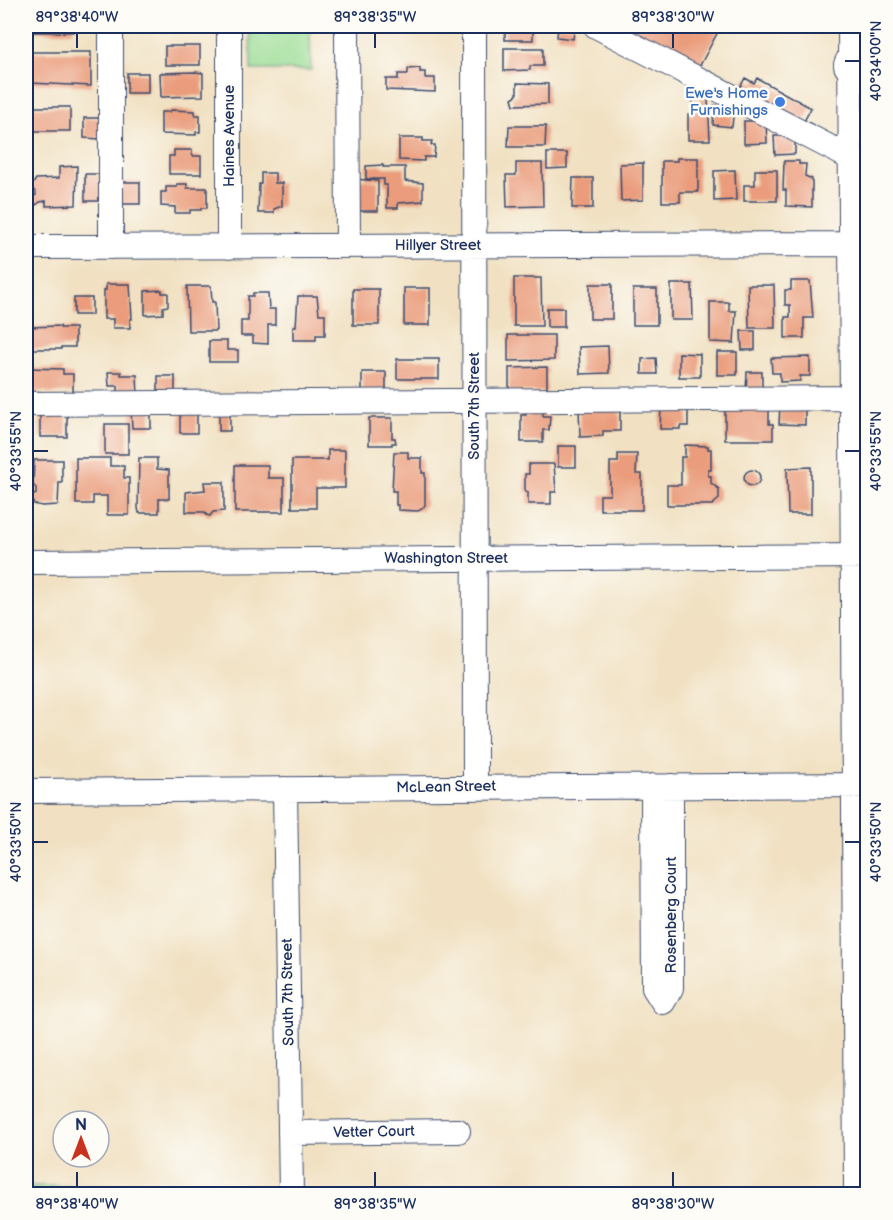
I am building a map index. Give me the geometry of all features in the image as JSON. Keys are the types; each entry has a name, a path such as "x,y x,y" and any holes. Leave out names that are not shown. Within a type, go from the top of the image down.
{"main road":[{"path":"850,65 867,38"}],"street":[{"path":"111,26 111,247"},
{"name":"Haines Avenue","path":"229,26 229,247"},
{"path":"347,26 348,246"},
{"name":"South 7th Street","path":"474,26 475,787"},
{"path":"596,26 859,162"},
{"path":"850,26 850,65 859,162 850,244 852,398 860,556 861,1136 856,1194"},
{"name":"Hillyer Street","path":"26,247 850,244"},
{"path":"26,404 852,398"},
{"name":"Washington Street","path":"26,562 860,556"},
{"name":"McLean Street","path":"26,791 860,785"},
{"name":"Rosenberg Court","path":"662,786 672,988 663,1002 654,988 662,786"},
{"name":"South 7th Street","path":"285,789 291,1194"},
{"name":"Vetter Court","path":"290,1133 458,1131"}],"green space":[{"path":"250,26 310,26 311,70 251,70"},
{"path":"26,1186 123,1186 123,1194 26,1194"}],"building":[{"path":"27,26 73,26 73,32 27,32"},
{"path":"159,26 199,26 199,32 159,32"},
{"path":"505,26 533,26 533,40 505,40"},
{"path":"558,26 575,26 573,39 557,37"},
{"path":"609,26 721,26 697,71"},
{"path":"165,46 200,46 200,65 165,65"},
{"path":"504,48 543,48 543,66 530,66 530,70 504,71"},
{"path":"31,52 91,52 91,86 31,83"},
{"path":"420,68 420,72 425,72 425,78 435,78 435,92 386,90 386,79 398,79 398,74 408,74 408,69"},
{"path":"127,73 148,73 148,93 127,93"},
{"path":"160,73 203,73 203,96 161,97"},
{"path":"745,78 754,83 757,78 811,108 802,125 738,91"},
{"path":"517,83 548,84 548,104 514,105 512,98 517,95"},
{"path":"693,98 708,98 710,140 688,140 688,114 693,114"},
{"path":"714,105 734,107 732,127 713,125"},
{"path":"26,107 70,107 70,131 27,131"},
{"path":"170,110 195,111 195,115 200,115 200,132 196,132 196,135 161,134 161,112 170,112"},
{"path":"84,118 102,118 101,139 84,138"},
{"path":"744,121 766,121 767,143 744,144"},
{"path":"509,126 546,126 545,147 508,147"},
{"path":"774,136 795,136 795,154 775,155"},
{"path":"399,138 423,138 423,141 432,141 431,145 435,145 434,157 424,157 424,161 399,160"},
{"path":"174,150 192,150 192,156 201,156 201,174 169,174 169,156 174,156"},
{"path":"547,153 567,153 567,168 547,169"},
{"path":"677,158 698,158 698,192 680,192 680,202 662,202 662,161 677,161"},
{"path":"784,161 799,161 799,164 806,164 805,176 812,179 812,207 786,206 786,190 783,190"},
{"path":"516,163 542,163 543,206 507,207 506,175 516,175"},
{"path":"643,163 643,200 621,201 620,164"},
{"path":"383,165 383,167 405,167 405,181 423,183 423,201 398,203 398,208 387,208 387,185 384,185 384,179 366,179 366,166"},
{"path":"77,166 76,205 46,206 46,201 36,205 31,198 36,195 36,192 31,187 36,179 59,178 59,167"},
{"path":"735,170 736,200 714,201 714,171"},
{"path":"755,170 777,170 777,201 744,201 744,185 755,185"},
{"path":"261,173 275,173 275,183 282,183 282,206 274,209 274,213 258,213"},
{"path":"85,174 107,174 107,201 85,201"},
{"path":"573,178 593,178 593,208 572,208"},
{"path":"355,179 378,181 378,211 355,211"},
{"path":"120,182 140,182 140,204 120,204"},
{"path":"177,184 187,184 187,188 207,188 207,208 190,210 190,213 175,213 175,207 161,206 161,192 166,192 166,187 177,187"},
{"path":"514,278 541,278 542,326 514,326"},
{"path":"791,281 810,281 813,318 804,318 804,338 785,338 785,317 790,317 790,305 785,305 785,290 791,290"},
{"path":"106,284 130,284 132,319 130,319 130,328 113,328 113,319 104,319"},
{"path":"590,284 612,284 612,319 590,319"},
{"path":"671,284 692,284 693,320 671,320"},
{"path":"748,285 774,285 775,328 749,328"},
{"path":"187,286 211,286 212,302 215,302 216,331 188,331"},
{"path":"404,288 430,288 430,325 404,325"},
{"path":"353,289 379,289 379,325 353,325"},
{"path":"633,289 657,289 657,325 633,325"},
{"path":"162,290 162,293 168,293 168,306 163,307 163,314 145,315 145,291"},
{"path":"253,293 268,293 269,309 275,309 275,325 268,325 268,344 253,343 253,336 241,336 241,321 248,321 248,296 253,296"},
{"path":"298,296 317,296 319,314 325,314 325,335 316,335 316,340 293,340"},
{"path":"74,298 92,298 92,315 74,315"},
{"path":"710,302 729,302 729,311 736,311 734,343 710,342"},
{"path":"547,308 564,308 564,327 547,327"},
{"path":"60,326 60,328 75,328 75,347 33,349 33,347 27,347 27,327"},
{"path":"741,331 755,331 755,350 742,350"},
{"path":"508,335 554,335 554,360 508,361"},
{"path":"209,341 227,341 227,350 238,350 238,362 209,362"},
{"path":"608,346 609,373 580,374 579,347"},
{"path":"717,352 737,352 737,375 717,375"},
{"path":"679,353 700,354 700,377 679,377"},
{"path":"810,357 810,376 800,376 800,381 780,382 780,373 772,373 771,358"},
{"path":"656,358 657,374 642,374 642,359"},
{"path":"397,359 439,359 439,379 397,379"},
{"path":"547,367 547,392 509,392 509,368"},
{"path":"27,368 63,369 63,374 73,374 73,392 47,394 47,392 26,391"},
{"path":"108,372 137,375 138,396 118,397 118,386 109,386"},
{"path":"362,372 386,372 386,393 362,393"},
{"path":"747,372 762,372 762,392 746,392"},
{"path":"158,376 175,376 175,396 158,396"},
{"path":"780,404 805,405 805,425 779,424"},
{"path":"526,406 543,406 543,416 550,416 549,430 543,430 543,442 521,442 521,415 526,415"},
{"path":"725,406 769,406 769,424 773,424 773,440 725,440"},
{"path":"661,407 688,407 688,426 680,426 680,429 660,429"},
{"path":"579,408 620,408 620,431 603,431 603,436 580,437"},
{"path":"151,409 151,428 132,428 131,410"},
{"path":"197,409 197,433 180,433 180,410"},
{"path":"40,413 67,413 67,437 40,437"},
{"path":"219,413 230,413 230,431 219,431"},
{"path":"369,418 392,418 392,438 395,438 396,443 369,445"},
{"path":"105,424 128,424 128,454 105,454"},
{"path":"685,445 708,446 708,449 711,449 711,470 708,470 708,476 711,476 711,483 719,489 719,499 712,505 667,505 667,485 681,485 681,457 685,457"},
{"path":"558,446 576,446 576,467 558,467"},
{"path":"328,450 345,450 345,488 316,488 316,508 292,508 292,460 328,460"},
{"path":"394,452 408,452 408,458 422,458 422,473 425,473 425,505 418,511 398,510 396,491 392,491"},
{"path":"618,454 637,454 636,474 642,474 642,510 600,510 600,495 610,495 610,462 618,462"},
{"path":"76,458 110,458 110,466 124,466 124,478 129,478 129,515 107,515 107,496 93,496 93,504 76,504"},
{"path":"139,458 157,458 157,469 169,470 169,499 159,499 159,513 139,513"},
{"path":"34,460 62,460 62,483 59,483 58,505 42,506 32,501 32,496 36,494 36,488 33,485"},
{"path":"529,464 554,464 556,492 551,492 551,504 528,504 525,474 529,474"},
{"path":"235,465 268,465 268,478 284,478 284,512 235,512"},
{"path":"811,467 811,514 788,514 787,468"},
{"path":"749,470 755,470 760,478 758,484 749,486 744,481 744,475"},
{"path":"204,482 224,482 224,511 213,512 210,516 205,512 186,512 186,492 205,490"}],"place":[{"name":"Ewe's Home Furnishings","path":"780,102"}]}
